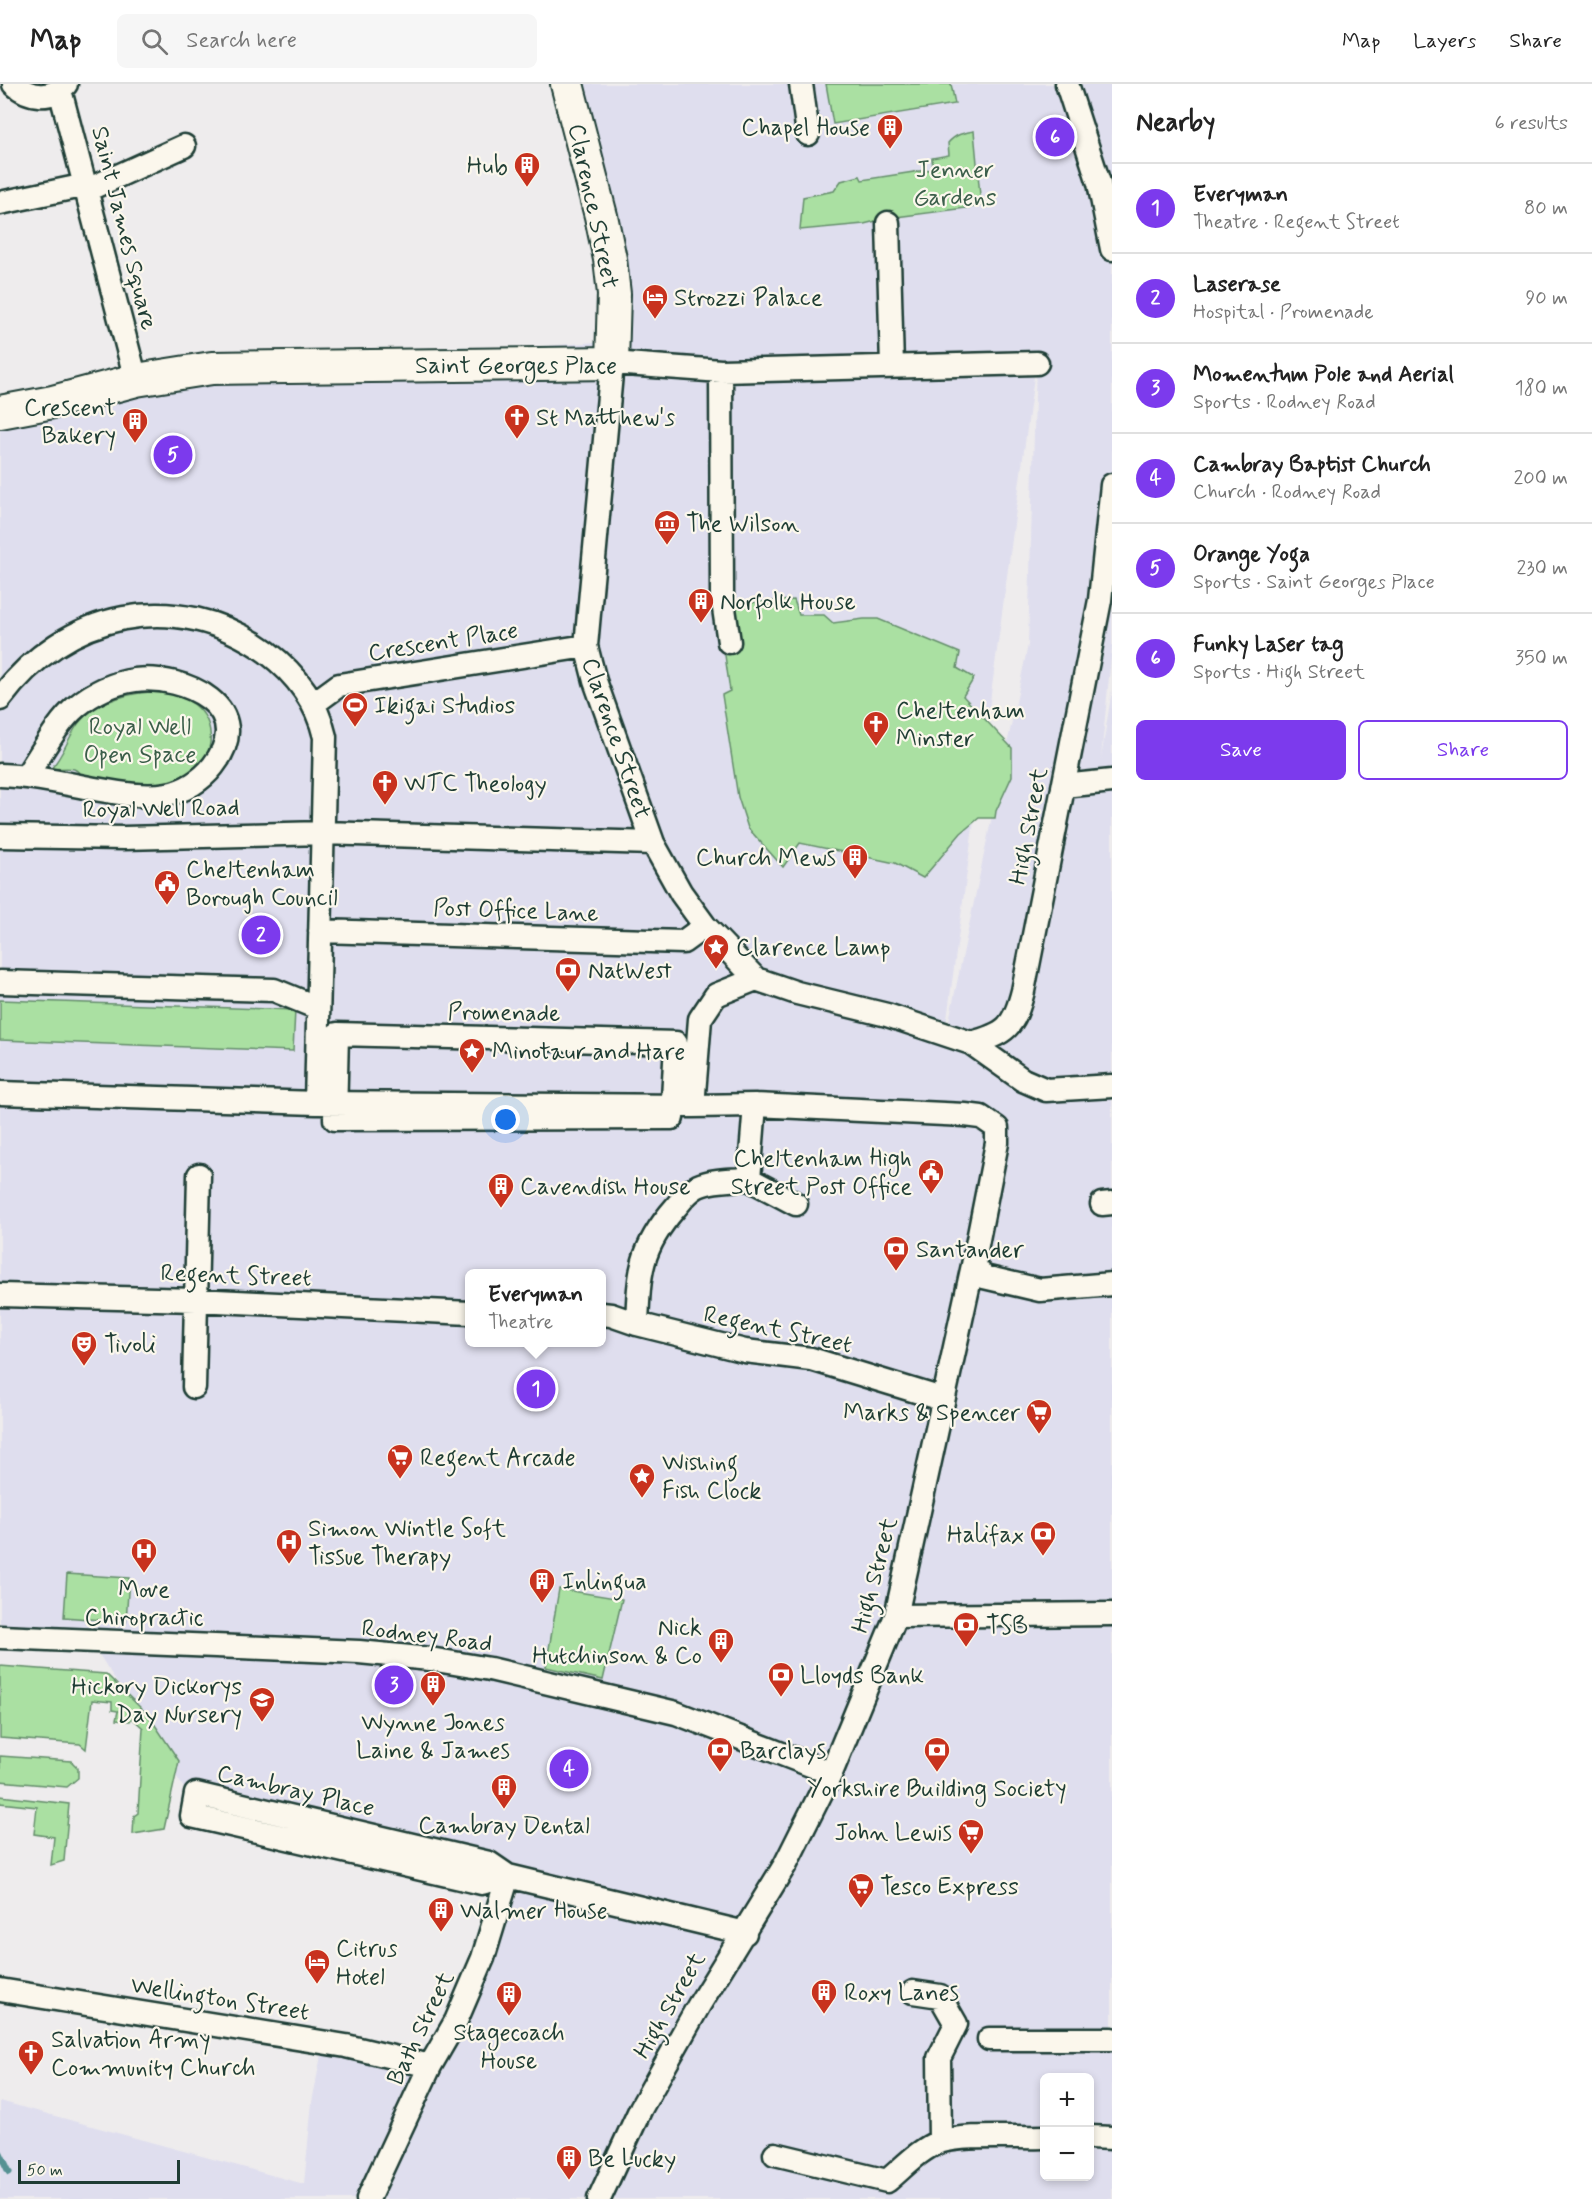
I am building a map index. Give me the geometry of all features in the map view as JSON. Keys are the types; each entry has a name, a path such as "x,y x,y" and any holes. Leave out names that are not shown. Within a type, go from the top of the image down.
{"street":[{"path":"14,84 26,93 36,95 49,95 63,87"},
{"name":"Clarence Street","path":"567,84 601,216 610,259 614,294 612,363 586,646 596,681 653,843 681,893 705,926 756,979 797,993 887,1015 971,1042 1023,1080 1046,1090 1112,1086"},
{"path":"801,84 808,134"},
{"path":"1067,84 1099,183 1112,249"},
{"name":"Saint James Square","path":"63,87 136,380"},
{"path":"0,203 87,188 184,146"},
{"path":"888,223 892,366"},
{"name":"Saint Georges Place","path":"0,412 53,402 136,380 212,368 612,363 721,371 1037,363"},
{"path":"721,371 722,595 729,642"},
{"name":"High Street","path":"971,1042 1002,1033 1018,1011 1040,913 1101,600 1112,485"},
{"path":"0,699 27,667 63,640 105,622 150,615 194,619 237,634 256,645 283,666 305,690 320,717 325,737 318,1008 326,1103"},
{"name":"Crescent Place","path":"313,704 339,686 586,646"},
{"path":"0,775 26,776 117,793 170,794 199,780 214,764 225,745 228,734 226,723 219,707 212,700 186,686 151,679 119,683 96,693 76,707 65,719 26,776"},
{"path":"1063,786 1112,781"},
{"name":"Royal Well Road","path":"0,836 124,838 323,833 653,843"},
{"name":"Post Office Lane","path":"320,931 683,942 705,926"},
{"path":"682,1106 700,1019 716,995 756,979"},
{"path":"0,982 274,990 318,1008"},
{"name":"Promenade","path":"326,1103 337,1034 676,1043 682,1106"},
{"path":"0,1093 326,1103 682,1106 754,1114 749,1179"},
{"name":"High Street","path":"599,2199 641,2108 699,2005 785,1865 831,1773 896,1616 973,1265 997,1143 997,1128 981,1117 965,1115 754,1114"},
{"path":"194,1387 199,1175"},
{"path":"637,1324 641,1266 651,1240 665,1219 687,1194 698,1186 711,1182 749,1179 796,1204"},
{"path":"973,1265 984,1277 1040,1290 1112,1284"},
{"name":"Regent Street","path":"0,1295 196,1300 465,1313"},
{"name":"Regent Street","path":"606,1314 745,1351 811,1359 942,1399"},
{"path":"896,1616 1112,1614"},
{"name":"Rodney Road","path":"0,1637 293,1648 430,1659 554,1683 676,1713 831,1773"},
{"name":"Cambray Place","path":"508,1876 482,1882 192,1816 196,1794 489,1863 508,1876 745,1932"},
{"name":"Bath Street","path":"368,2199 430,2067 456,2021 483,1958 508,1876"},
{"name":"Wellington Street","path":"0,1990 346,2046 430,2067"},
{"path":"913,1992 940,1996 956,2024 939,2058 940,2141"},
{"path":"989,2039 1112,2039"},
{"path":"1094,2136 1112,2138"},
{"path":"776,2154 887,2181 927,2148 940,2141 1040,2137"}],"shaded area":[{"path":"578,84 1112,84 1112,647 1101,758 1112,690 1112,2199 0,2199 0,2101 304,2184 312,2102 323,2045 445,2057 521,1886 187,1793 88,1637 0,1642 0,403 232,371 622,340","holes":["1036,362 1028,645 945,1034"]}],"green space":[{"path":"826,84 951,84 955,104 833,124"},
{"name":"Jenner Gardens","path":"974,131 981,206 888,218 864,224 800,230 803,197 834,191 841,181 860,176 862,180 933,169 932,158 949,155 948,143 951,140 960,134"},
{"path":"794,600 799,615 824,615 833,623 878,619 960,653 957,668 974,678 963,696 1012,748 1012,776 995,818 979,818 961,833 923,878 895,863 800,843 783,867 748,828 738,797 722,695 730,691 725,655 729,642 728,604"},
{"name":"Royal Well Open Space","path":"150,692 175,695 189,701 198,708 209,725 210,745 207,755 183,780 165,786 142,786 84,775 72,768 51,769 79,723 96,708 117,698"},
{"path":"0,1000 295,1010 293,1051 0,1040"},
{"path":"67,1574 129,1578 126,1622 64,1617"},
{"path":"559,1589 622,1599 603,1680 546,1667"},
{"path":"0,1666 106,1674 149,1716 179,1761 164,1829 133,1834 134,1816 138,1813 143,1728 132,1718 130,1721 116,1720 118,1711 112,1710 112,1702 92,1700 86,1749 80,1744 0,1738"},
{"path":"0,1756 71,1761 78,1768 78,1778 67,1787 0,1781"},
{"path":"0,1796 69,1804 64,1861 51,1865 54,1837 34,1834 37,1807 0,1803"}],"waterway":[{"path":"0,2153 9,2172"}],"place":[{"name":"Funky Laser tag","path":"1055,137"},
{"name":"Chapel House","path":"890,150"},
{"name":"Hub","path":"527,188"},
{"name":"Strozzi Palace","path":"655,320"},
{"name":"St Matthew's","path":"517,440"},
{"name":"Crescent Bakery","path":"135,444"},
{"name":"Orange Yoga","path":"173,455"},
{"name":"The Wilson","path":"667,546"},
{"name":"Norfolk House","path":"701,624"},
{"name":"Ikigai Studios","path":"355,728"},
{"name":"Cheltenham Minster","path":"876,747"},
{"name":"WTC Theology","path":"385,806"},
{"name":"Church Mews","path":"855,880"},
{"name":"Cheltenham Borough Council","path":"167,906"},
{"name":"Laserase","path":"261,935"},
{"name":"Clarence Lamp","path":"716,970"},
{"name":"NatWest","path":"568,993"},
{"name":"Minotaur and Hare","path":"472,1074"},
{"name":"Cheltenham High Street Post Office","path":"931,1195"},
{"name":"Cavendish House","path":"501,1209"},
{"name":"Santander","path":"896,1272"},
{"name":"Tivoli","path":"84,1367"},
{"name":"Everyman","path":"536,1389"},
{"name":"Marks & Spencer","path":"1039,1435"},
{"name":"Regent Arcade","path":"400,1480"},
{"name":"Wishing Fish Clock","path":"642,1499"},
{"name":"Halifax","path":"1043,1557"},
{"name":"Simon Wintle Soft Tissue Therapy","path":"289,1565"},
{"name":"Move Chiropractic","path":"144,1574"},
{"name":"Inlingua","path":"542,1604"},
{"name":"TSB","path":"966,1648"},
{"name":"Nick Hutchinson & Co","path":"721,1664"},
{"name":"Momentum Pole and Aerial","path":"394,1685"},
{"name":"Lloyds Bank","path":"781,1698"},
{"name":"Wynne Jones Laine & James","path":"433,1707"},
{"name":"Hickory Dickorys Day Nursery","path":"262,1723"},
{"name":"Cambray Baptist Church","path":"569,1769"},
{"name":"Barclays","path":"720,1773"},
{"name":"Yorkshire Building Society","path":"937,1773"},
{"name":"Cambray Dental","path":"504,1810"},
{"name":"John Lewis","path":"971,1855"},
{"name":"Tesco Express","path":"861,1909"},
{"name":"Walmer House","path":"441,1933"},
{"name":"Citrus Hotel","path":"317,1985"},
{"name":"Roxy Lanes","path":"824,2015"},
{"name":"Stagecoach House","path":"509,2017"},
{"name":"Salvation Army Community Church","path":"31,2076"},
{"name":"Be Lucky","path":"569,2181"}]}
